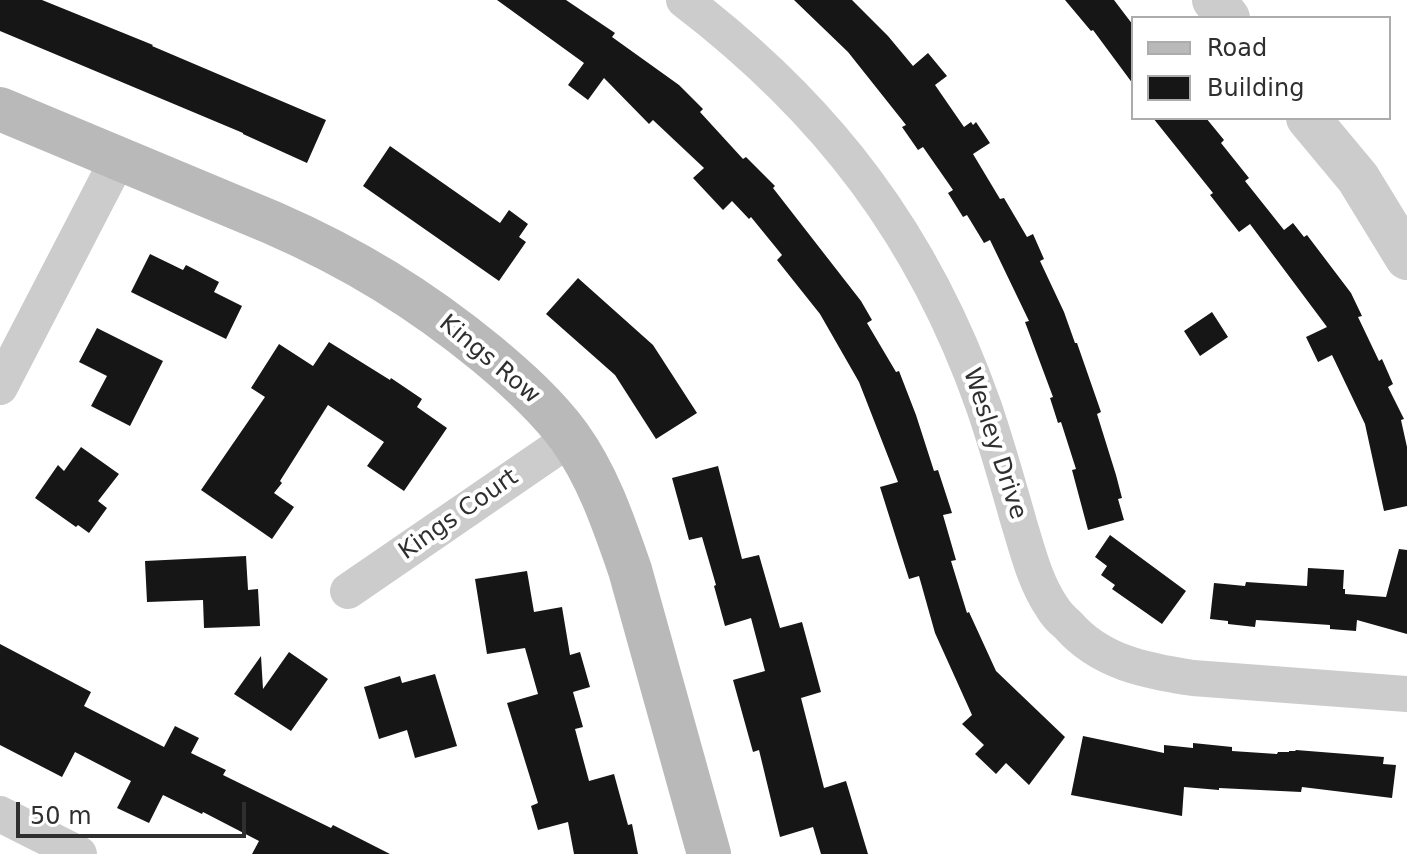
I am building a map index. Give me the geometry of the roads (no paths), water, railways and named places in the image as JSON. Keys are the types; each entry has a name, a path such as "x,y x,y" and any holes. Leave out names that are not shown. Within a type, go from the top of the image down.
{"main road":[{"name":"Kings Row","path":"0,109 309,239 363,267 414,298 453,327 547,408 571,438 599,486 630,570 709,854"}],"street":[{"name":"Wesley Drive","path":"684,0 728,33 821,124 866,180 904,235 938,296 967,359 990,424 1034,572 1052,609 1077,635 1100,652 1125,664 1159,673 1407,694"},
{"path":"1214,0 1226,16"},
{"path":"1310,120 1358,178 1407,258"},
{"path":"0,387 118,159"},
{"name":"Kings Court","path":"348,591 571,438"},
{"path":"0,814 79,854"}]}
